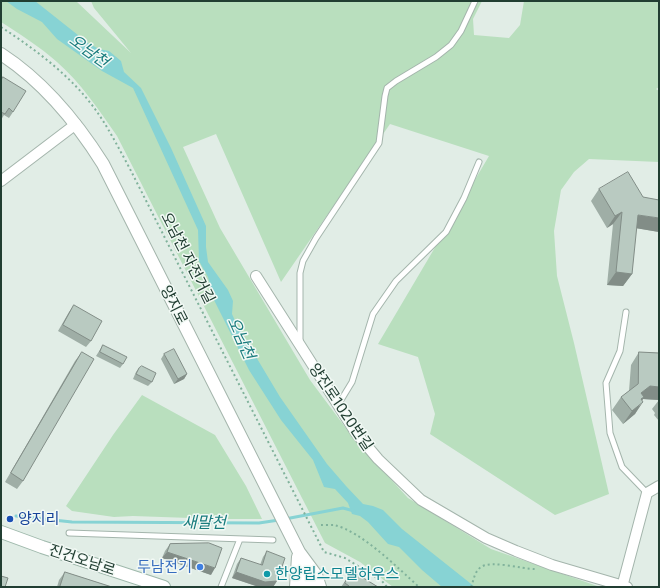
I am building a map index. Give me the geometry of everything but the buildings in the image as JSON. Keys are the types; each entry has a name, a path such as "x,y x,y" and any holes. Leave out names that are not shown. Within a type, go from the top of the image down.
{"street":[{"name":"양지로","path":"1,54 42,85 76,124 103,164 299,552"},
{"path":"1,182 76,124"},
{"name":"양진로1020번길","path":"256,276 356,433 378,459 421,500 486,538 552,565 624,587"},
{"path":"624,587 647,493 659,486"},
{"name":"진건오남로","path":"1,532 164,587"},
{"path":"296,587 299,552"},
{"path":"299,552 304,563 308,587"},
{"path":"299,552 316,575 320,587"}],"lane":[{"path":"300,345 300,273 303,261 316,238 379,143 387,88 396,80 436,57 451,45 461,31 475,1"},
{"path":"338,406 352,382 373,314 396,281 446,232 464,198 479,162"},
{"path":"626,312 620,351 606,383 610,433 622,467 647,493"},
{"path":"69,533 273,540"},
{"path":"221,587 240,539"}],"path":[{"name":"오남천 자전거길","path":"1,27 40,54 65,75 80,90 100,116 129,167 324,552 345,558 382,581 387,587"},
{"path":"321,525 334,526 350,532 368,543 419,587"},
{"path":"471,587 475,573 481,567 489,564 546,570 552,565"}],"green space":[{"path":"1,1 76,1 131,53 94,8 91,1 482,1 473,19 474,35 509,38 520,25 524,1 659,1 659,87 656,89 659,91 659,162 589,159 574,172 561,190 554,231 557,276 609,494 555,515 430,434 435,414 418,357 378,344 489,156 390,124 281,282 216,134 183,147 220,228 310,380 354,439 408,498 491,549 600,587 393,587 360,562 325,543 117,136 89,97 66,70 37,46 1,22"},
{"path":"142,395 215,435 246,486 262,519 133,516 114,517 72,511 66,506 113,435"}],"water":[{"name":"오남천","path":"6,1 35,1 88,43 99,49 109,51 121,61 124,72 141,88 171,148 206,226 208,262 228,290 233,301 232,314 237,325 280,397 327,464 363,504 383,510 402,529 475,587 442,587 399,547 388,544 368,522 360,516 352,514 348,503 335,489 324,487 313,460 281,420 249,370 214,300 208,277 199,261 198,230 133,88 102,71 57,39 42,22 17,9"}],"waterway":[{"name":"새말천","path":"285,519 343,508 354,511"},
{"name":"새말천","path":"16,516 72,522 259,523 279,520"}],"place":[{"name":"양지리","path":"10,519"},
{"name":"두남전기","path":"200,567"},
{"name":"한양립스모델하우스","path":"267,574"}]}
